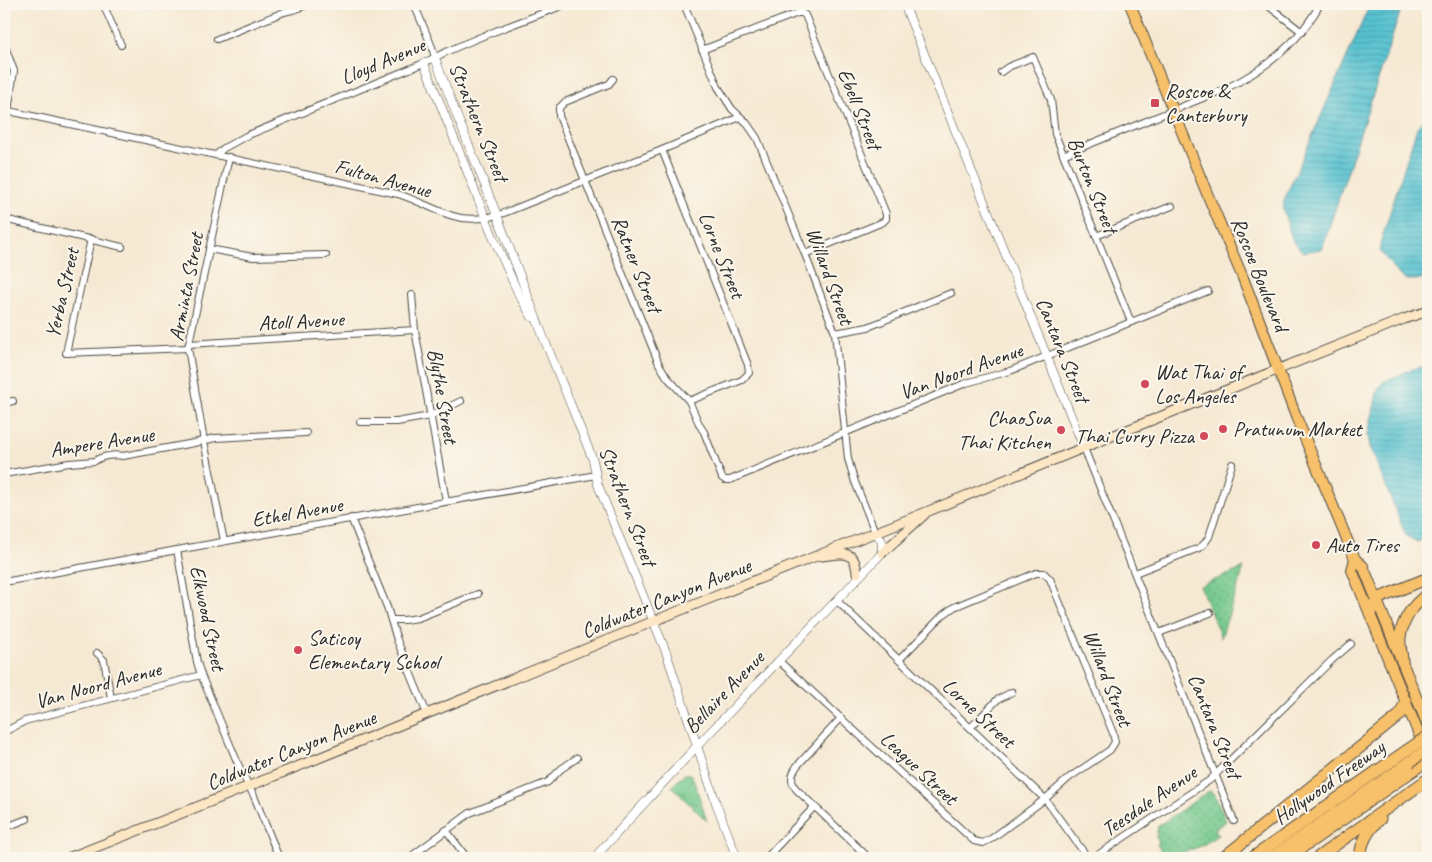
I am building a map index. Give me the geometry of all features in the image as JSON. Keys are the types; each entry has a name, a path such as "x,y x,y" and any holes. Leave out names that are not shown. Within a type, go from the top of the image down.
{"highway":[{"path":"1370,613 1377,599 1428,578"},
{"path":"1402,661 1400,638 1404,623 1411,610 1428,594"},
{"path":"1223,858 1400,715 1406,701"},
{"name":"Hollywood Freeway","path":"1287,858 1409,760 1428,736"},
{"path":"1271,858 1409,760 1428,743"},
{"path":"1262,858 1428,749"},
{"name":"Hollywood Freeway","path":"1252,858 1409,760 1428,758"},
{"path":"1317,858 1424,782"},
{"path":"1360,858 1362,845 1374,825 1424,782"}],"main road":[{"name":"Roscoe Boulevard","path":"1130,4 1243,278 1355,559 1363,566 1428,726"},
{"name":"Coldwater Canyon Avenue","path":"68,858 1278,369 1428,311"},
{"path":"882,553 930,510"},
{"path":"812,558 844,554 851,556 855,560 857,573"},
{"name":"Roscoe Boulevard","path":"1355,559 1352,570 1428,758"}],"street":[{"path":"103,4 121,45"},
{"path":"217,39 295,6 309,4"},
{"name":"Strathern Street","path":"414,4 593,460 598,485 672,667 716,803 737,858"},
{"name":"Lloyd Avenue","path":"216,155 224,148 246,136 424,63 478,38 566,4"},
{"name":"Willard Street","path":"684,4 718,87 724,98 746,122 757,138 835,333 847,453 851,470 875,532 878,548 857,573"},
{"name":"Cantara Street","path":"904,4 1234,821"},
{"path":"1266,4 1302,32"},
{"path":"1063,155 1242,81 1288,47 1302,32 1320,4"},
{"name":"Ebell Street","path":"702,50 798,13 805,15 886,219 883,222 805,254"},
{"path":"4,44 14,71 6,110"},
{"name":"Burton Street","path":"1001,72 1008,67 1033,57 1050,100 1055,134 1131,322"},
{"name":"Strathern Street","path":"424,63 519,295 543,336"},
{"name":"Ratner Street","path":"613,79 609,84 565,102 559,108 560,116 659,364 667,377 689,401 704,432 722,478 725,480"},
{"name":"Fulton Avenue","path":"6,110 398,194 454,216 467,218 497,215 586,181 740,117"},
{"name":"Lorne Street","path":"662,150 748,365 749,373 742,380 689,401"},
{"name":"Arminta Street","path":"224,541 204,441 188,346 229,157"},
{"path":"1096,236 1172,206"},
{"path":"4,219 122,247"},
{"name":"Yerba Street","path":"66,354 91,239"},
{"path":"209,249 252,257 326,255"},
{"name":"Van Noord Avenue","path":"725,480 730,480 966,383 1010,371 1208,290"},
{"path":"835,333 868,328 951,293"},
{"name":"Blythe Street","path":"412,295 414,330 446,501"},
{"name":"Atoll Avenue","path":"66,354 414,330"},
{"path":"4,403 13,401"},
{"path":"360,422 397,422 430,416 461,401"},
{"name":"Ampere Avenue","path":"4,474 69,462 95,461 98,458 123,456 215,438 306,433"},
{"path":"1134,572 1199,548 1204,544 1209,537 1232,464"},
{"name":"Ethel Avenue","path":"4,582 596,475"},
{"path":"351,518 427,714"},
{"path":"875,532 882,541 882,553"},
{"name":"Elkwood Street","path":"176,550 201,675 280,858"},
{"name":"Bellaire Avenue","path":"594,858 697,746 882,553"},
{"path":"836,600 840,592 857,573"},
{"name":"Willard Street","path":"899,660 943,615 954,607 1036,573 1044,573 1050,578 1115,742 1110,750 1070,777 1045,798"},
{"path":"390,620 418,618 478,594"},
{"name":"Lorne Street","path":"836,600 1045,798 1088,858"},
{"path":"1159,633 1210,613"},
{"name":"Teesdale Avenue","path":"1093,858 1210,780 1332,660 1351,644"},
{"path":"97,653 104,660 111,698"},
{"name":"League Street","path":"779,661 974,841 983,842 991,839 1045,798"},
{"name":"Van Noord Avenue","path":"4,732 25,721 201,675"},
{"path":"971,727 997,700 1012,692"},
{"path":"842,718 792,772 791,778 793,784 814,807 869,858"},
{"path":"409,858 470,813 548,782 577,758"},
{"path":"770,854 814,807"},
{"path":"4,828 27,818"},
{"path":"446,830 467,858"}],"green space":[{"path":"1244,568 1221,638 1200,586"},
{"path":"686,774 690,774 693,778 707,821 672,787"},
{"path":"1209,791 1214,793 1226,821 1215,829 1218,835 1202,846 1165,858 1157,844 1159,842 1156,837 1158,826"}],"water":[{"path":"1370,4 1403,4 1322,249 1303,252 1293,242 1283,210 1284,200"},
{"path":"1428,115 1428,277 1407,280 1400,276 1380,251 1380,244 1417,127"},
{"path":"1415,368 1428,368 1428,537 1417,542 1406,536 1370,447 1368,434 1378,389 1383,382"}],"place":[{"name":"Roscoe & Canterbury","path":"1155,103"},
{"name":"Wat Thai of Los Angeles","path":"1145,384"},
{"name":"Pratunum Market","path":"1223,429"},
{"name":"ChaoSua Thai Kitchen","path":"1061,430"},
{"name":"Thai Curry Pizza","path":"1204,436"},
{"name":"Auto Tires","path":"1316,545"},
{"name":"Saticoy Elementary School","path":"298,650"}]}
